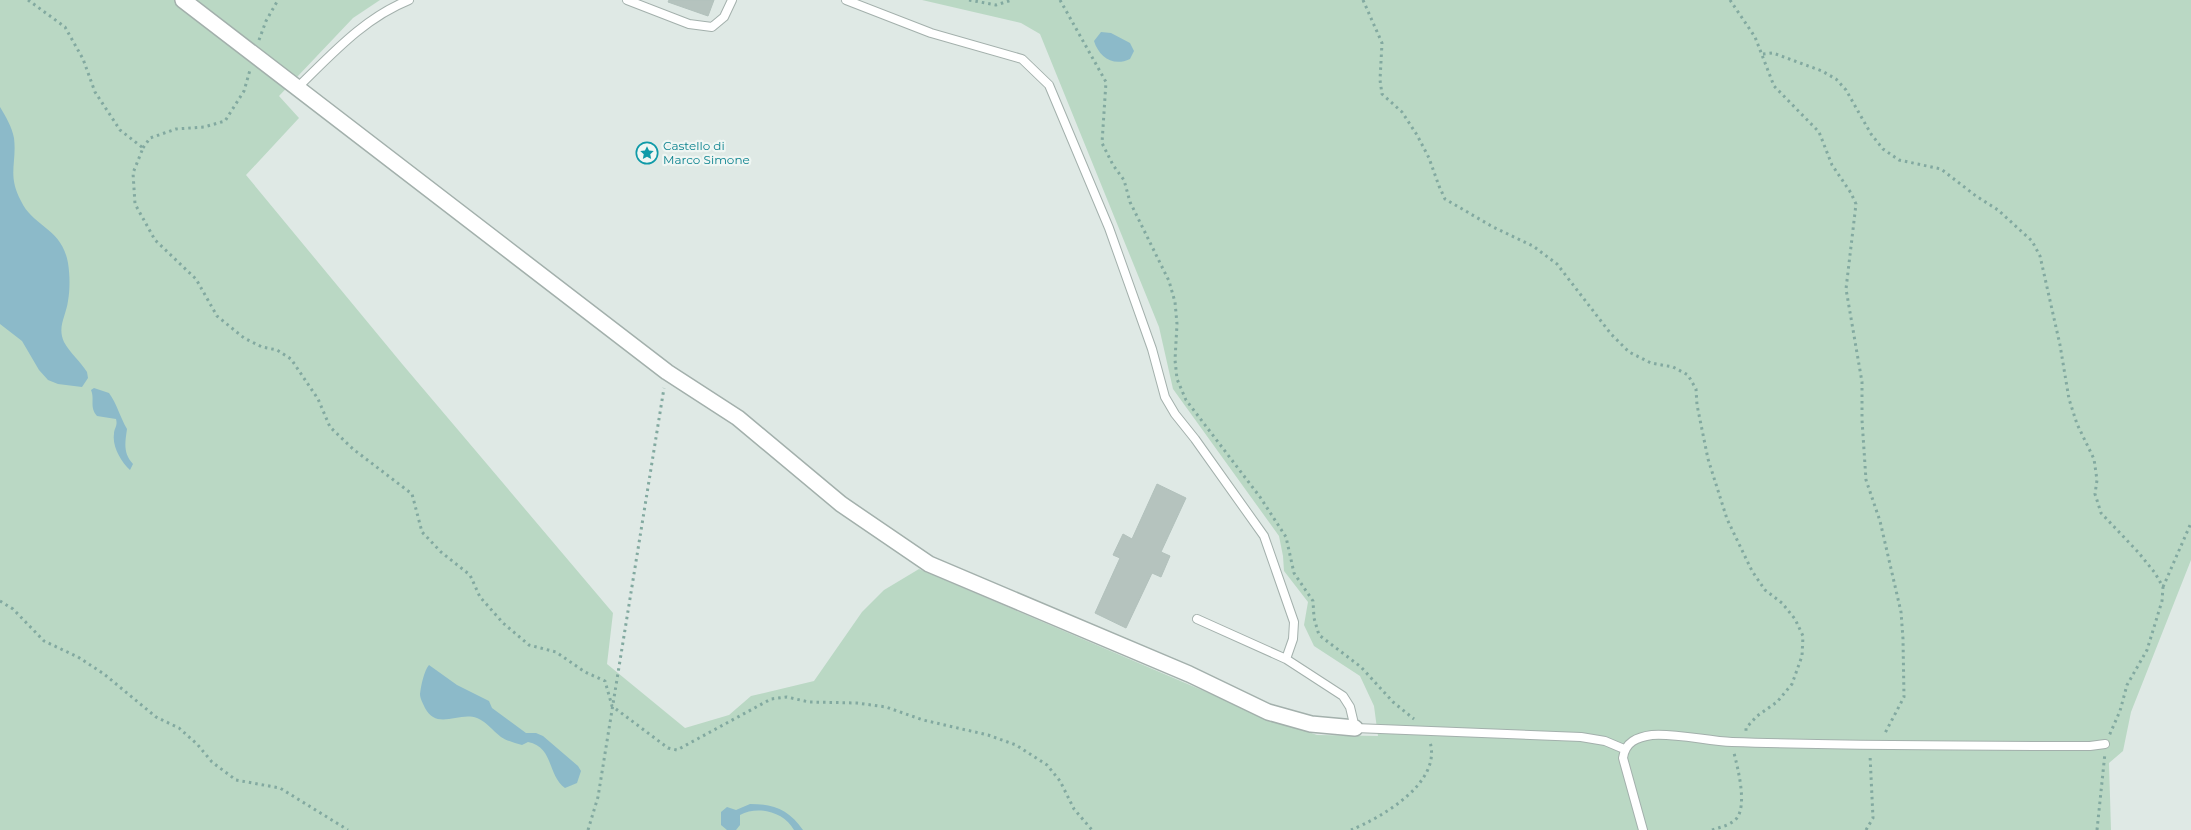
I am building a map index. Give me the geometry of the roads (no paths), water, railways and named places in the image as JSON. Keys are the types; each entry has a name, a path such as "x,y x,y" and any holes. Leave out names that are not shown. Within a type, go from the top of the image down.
{"street":[{"path":"183,0 667,372 738,418 842,504 929,564 1189,674 1268,712 1311,724 1355,728"}],"lane":[{"path":"298,87 359,28 390,8 409,0"},
{"path":"627,0 689,24 712,27 724,16 732,0"},
{"path":"846,0 931,33 1022,58 1049,85 1109,228 1152,349 1165,397 1175,414 1264,536 1294,622 1293,639 1286,659"},
{"path":"1197,619 1286,659 1343,696 1350,707 1355,728 1581,737 1605,741 1624,749"},
{"path":"1643,830 1623,758 1624,749 1633,740 1653,735 1732,742 1879,745 2090,746 2105,744"}],"water":[{"path":"1101,32 1111,33 1130,43 1134,51 1130,59 1118,62 1103,56 1094,41"},
{"path":"0,107 14,138 13,176 21,201 26,210 54,235 65,251 69,268 69,287 68,301 61,331 66,346 87,372 88,378 82,387 58,384 48,380 39,370 22,341 0,324"},
{"path":"94,388 109,393 127,429 126,452 133,464 130,470 123,463 114,444 116,419 97,416 95,413 91,390"},
{"path":"429,665 457,685 489,701 492,708 526,733 536,733 543,736 578,766 581,771 577,783 565,788 555,776 542,749 536,745 528,742 522,745 506,740 477,718 442,719 430,715 425,708 420,694 424,674"},
{"path":"750,804 774,807 786,813 803,830 794,830 784,819 770,812 762,811 747,812 740,815 740,825 736,830 727,830 721,825 721,812 727,807 736,810"}],"place":[{"name":"Castello di Marco Simone","path":"647,153"}]}
